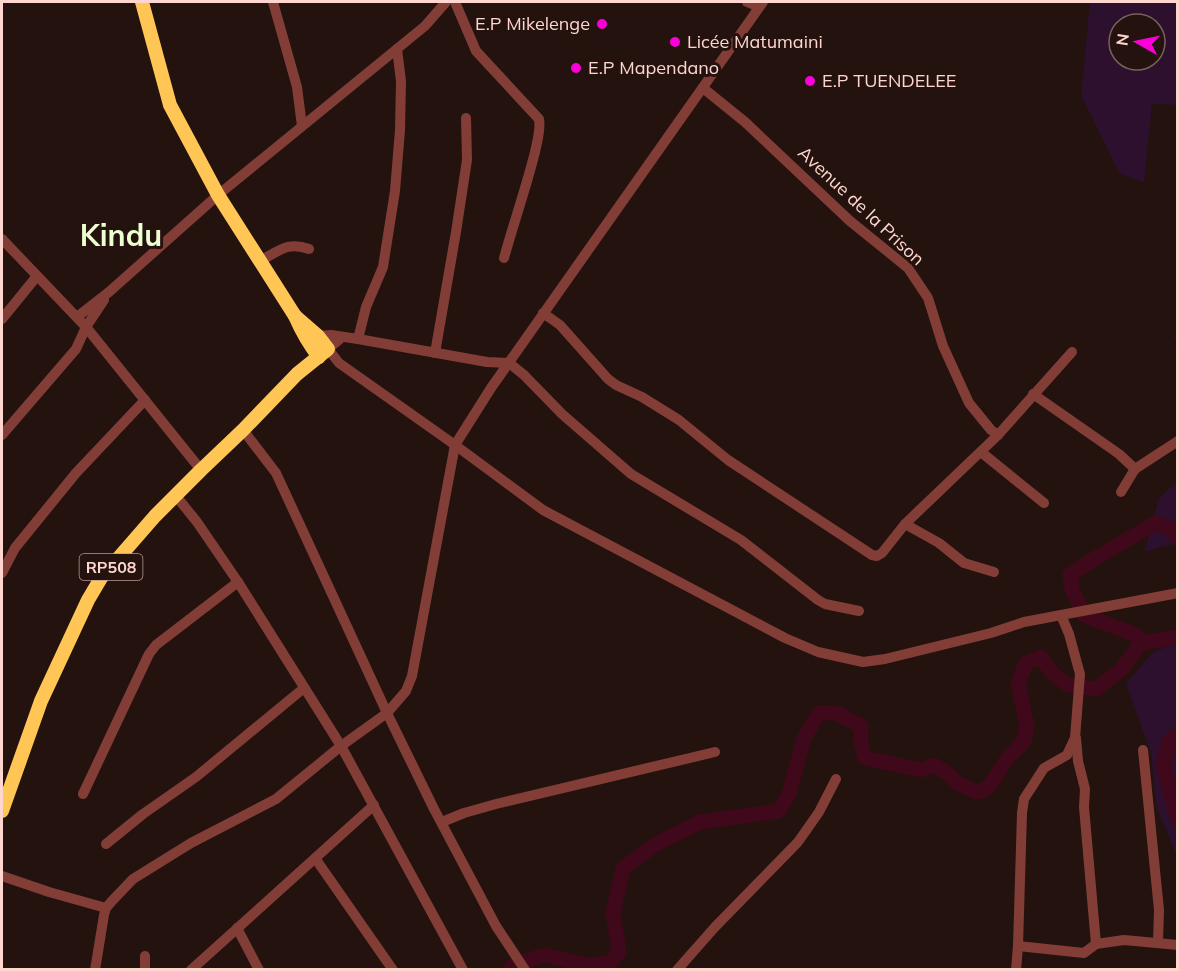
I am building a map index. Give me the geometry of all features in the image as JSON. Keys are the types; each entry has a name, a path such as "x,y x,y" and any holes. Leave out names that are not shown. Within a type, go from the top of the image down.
{"main road":[{"path":"142,2 170,105 218,195 295,316 323,353"},
{"name":"RP508","path":"297,374 313,339"},
{"name":"RP508","path":"2,811 41,701 88,600 101,578 155,516 297,374 323,353"}],"street":[{"path":"273,2 297,87 302,126"},
{"path":"77,317 109,292 218,195 425,26 446,2"},
{"path":"455,2 476,51 539,119 540,124 528,182 504,258"},
{"path":"95,969 106,908 133,879 191,843 276,799 341,746 387,713 406,691 412,676 455,445 543,313 761,4 747,2"},
{"path":"358,339 366,307 382,267 395,191 401,81 397,49"},
{"name":"Avenue de la Prison","path":"703,87 746,122 850,221 908,268 928,298 943,346 969,403 998,435"},
{"path":"435,353 467,160 466,118"},
{"path":"2,240 86,327 201,470"},
{"path":"260,261 286,247 298,245 309,249"},
{"path":"2,255 14,252"},
{"path":"2,319 37,276"},
{"path":"2,435 76,348 86,327 109,292"},
{"path":"543,313 560,326 616,385 642,397 679,420 728,460 867,554 877,556 905,524 998,435 1072,352"},
{"path":"313,339 322,335 358,339 487,362 509,363 562,414 631,474 741,540 818,600 825,604 859,611"},
{"path":"341,337 323,353 543,510 785,638 818,652 863,662 885,659 991,633 1024,622 1178,594"},
{"path":"1033,394 1119,454 1135,469"},
{"path":"2,573 15,548 76,473 145,400"},
{"path":"243,430 276,473 387,713 496,926 525,969"},
{"path":"1121,492 1135,469 1178,441"},
{"path":"981,452 1044,503"},
{"path":"176,496 197,522 238,582 341,746 463,969"},
{"path":"905,524 939,543 964,563 994,572"},
{"path":"83,794 149,654 156,645 238,582"},
{"path":"1063,615 1080,674 1076,738 1078,761 1085,789 1084,803 1096,944"},
{"path":"106,844 143,814 196,777 304,688"},
{"path":"1016,969 1024,799 1044,768 1067,755 1076,738"},
{"path":"1143,750 1159,910 1158,942"},
{"path":"442,822 496,804 715,752"},
{"path":"677,969 798,842 819,812 836,780"},
{"path":"191,969 374,806"},
{"path":"315,858 393,969"},
{"path":"2,876 106,908"},
{"path":"237,928 258,969"},
{"path":"1018,946 1084,952 1096,944 1124,940 1178,945"},
{"path":"145,956 145,969"}],"shaded area":[{"path":"1090,2 1177,2 1177,105 1152,104 1144,183 1119,173 1081,95"},
{"path":"1177,482 1177,543 1144,552 1159,498"},
{"path":"1177,642 1177,856 1156,805 1151,753 1126,684 1152,653"}],"waterway":[{"path":"1174,337 1178,336"},
{"path":"509,970 512,966 544,955 587,965 610,963 619,952 613,913 623,868 656,844 700,822 779,811 789,794 804,738 819,713 836,713 861,726 861,743 865,758 921,770 934,765 957,783 977,792 988,788 1007,759 1024,741 1027,725 1018,683 1026,663 1041,657 1052,673 1068,685 1096,689 1120,671 1141,643 1136,635 1084,615 1072,589 1070,575 1156,523 1171,529 1178,539"},
{"path":"1141,643 1178,637"},
{"path":"1178,734 1170,740 1163,765 1178,819"}],"place":[{"name":"E.P Mikelenge","path":"602,24"},
{"name":"Licée Matumaini","path":"675,42"},
{"name":"E.P Mapendano","path":"576,68"},
{"name":"E.P TUENDELEE","path":"810,81"}],"district":[{"name":"Kindu","path":"121,236"}]}
